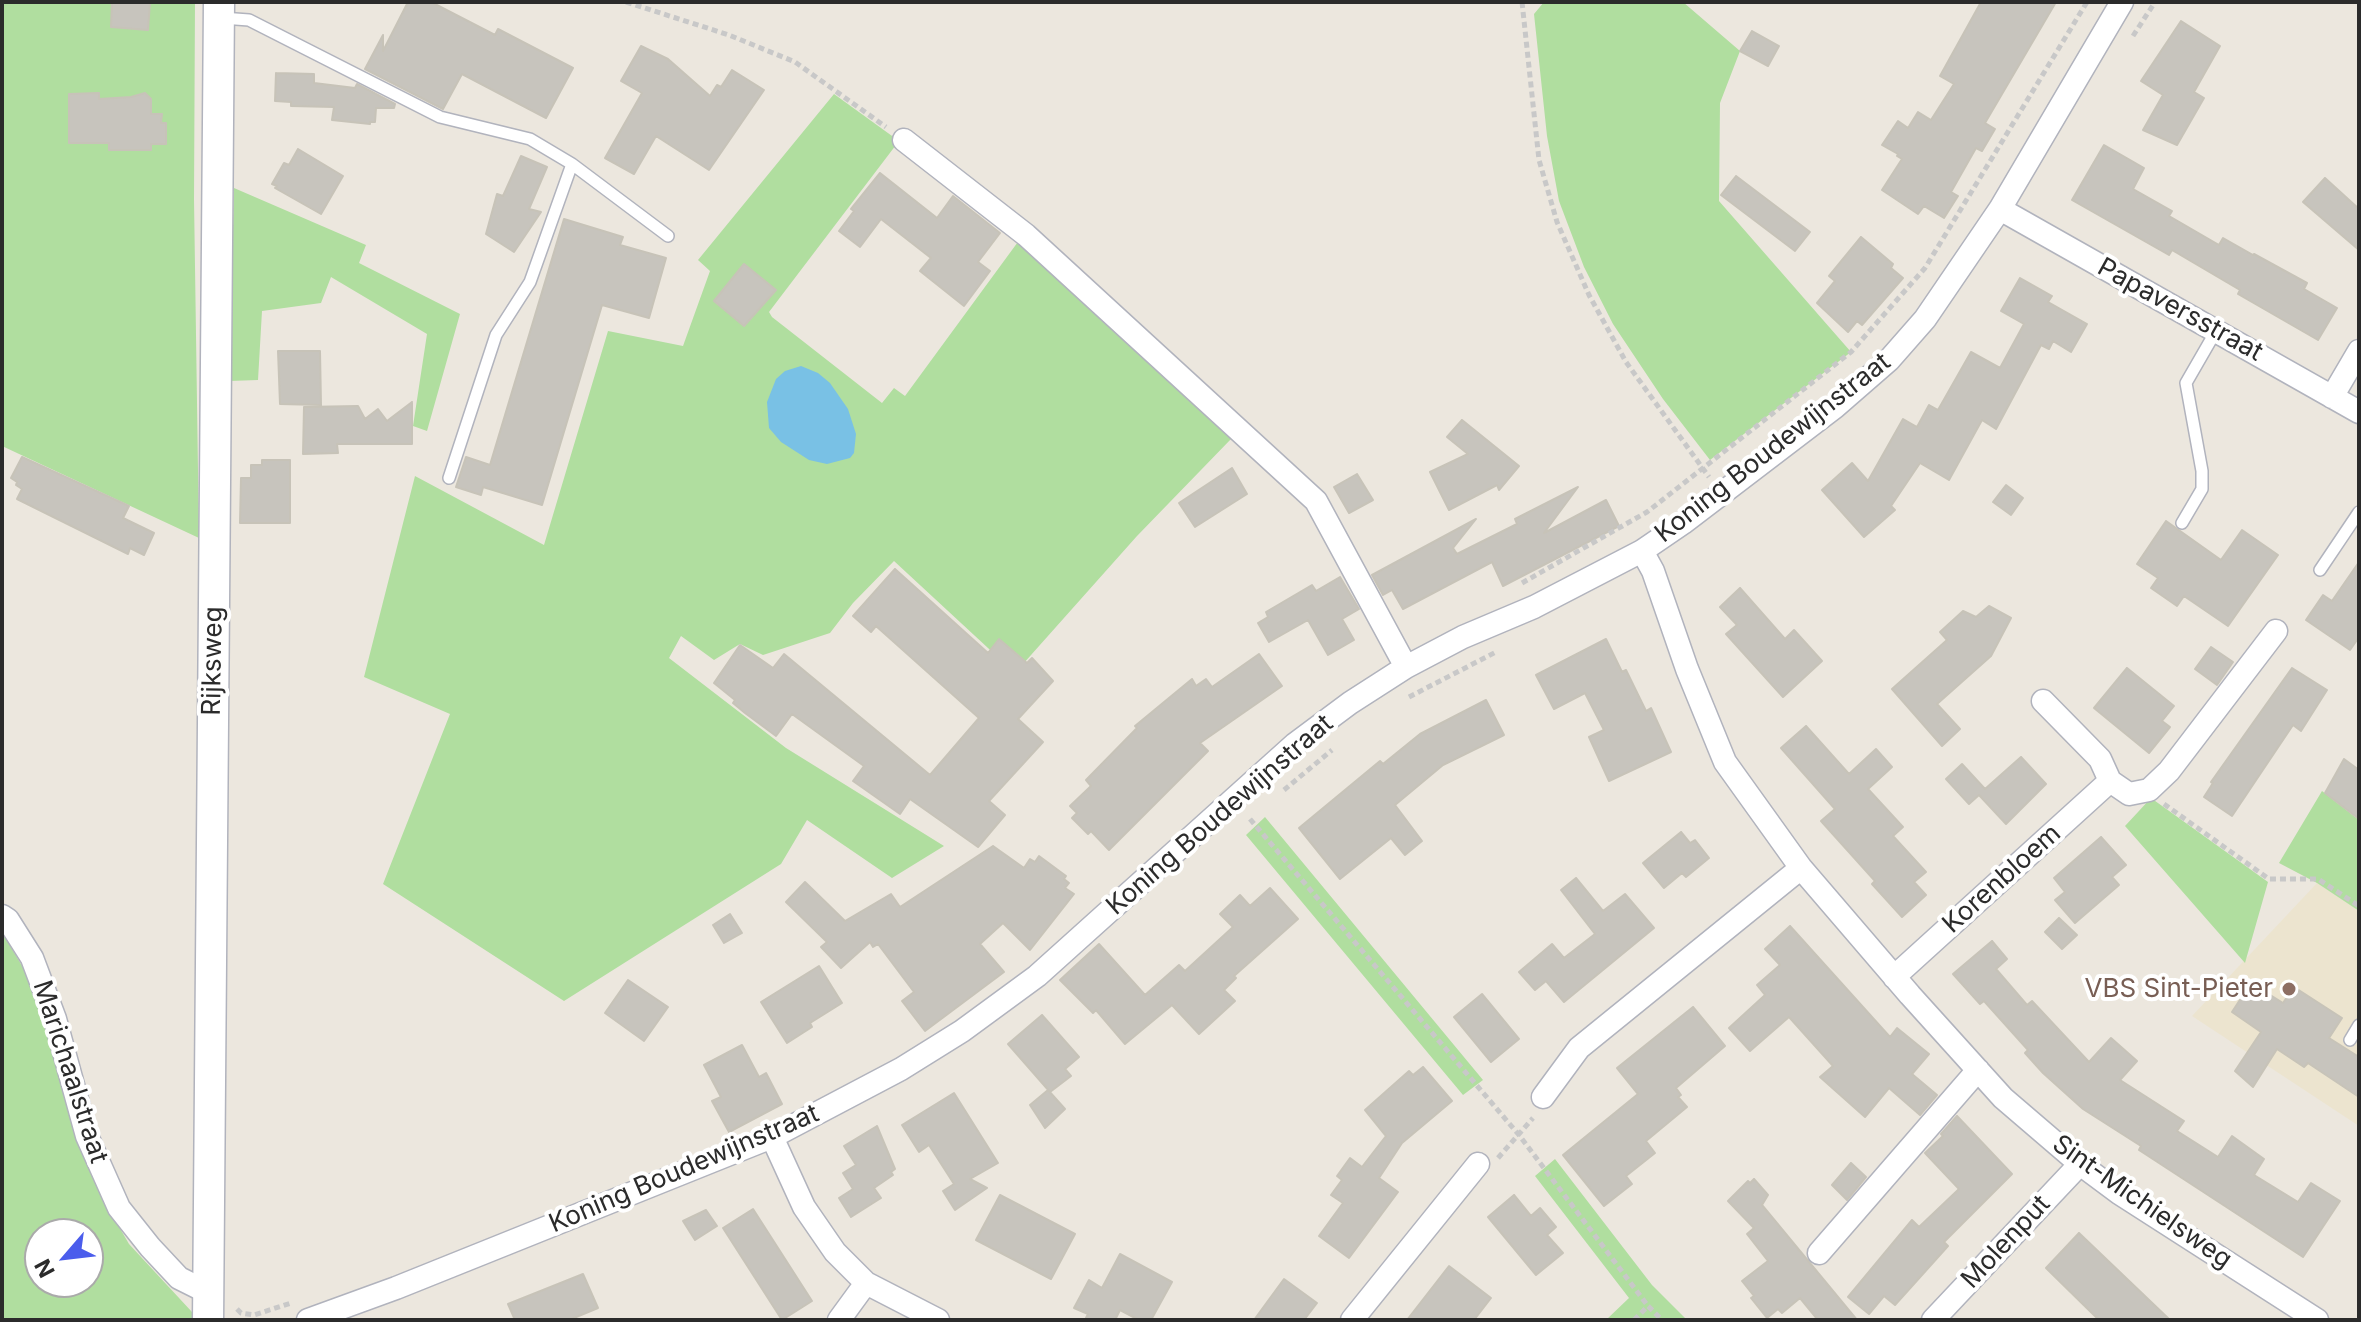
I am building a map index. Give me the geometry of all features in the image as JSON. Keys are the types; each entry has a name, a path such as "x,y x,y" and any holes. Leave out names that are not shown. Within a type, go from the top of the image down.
{"main road":[{"name":"Rijksweg","path":"207,1306 219,10"}],"street":[{"name":"Koning Boudewijnstraat","path":"308,1320 396,1288 772,1137 901,1069 962,1031 1025,985 1295,744 1350,703 1406,667 1463,637 1534,607 1642,551 1722,494 1835,407 1889,360 1925,319 2000,209 2122,2"},
{"path":"904,140 1026,235 1316,501 1406,667"},
{"name":"Papaversstraat","path":"2000,209 2359,412"},
{"path":"2332,397 2359,351"},
{"name":"Sint-Michielsweg","path":"1642,551 1653,571 1691,679 1725,762 1801,868 1894,977 2003,1098 2080,1164 2119,1193 2317,1320"},
{"path":"2043,701 2100,759 2110,781 2129,794 2149,790 2169,771 2276,631"},
{"name":"Korenbloem","path":"1894,977 2110,781"},
{"path":"1543,1097 1579,1048 1801,868"},
{"name":"Marichaalstraat","path":"2,916 8,920 32,958 55,1019 87,1136 119,1208 150,1247 207,1306"},
{"path":"1819,1253 1978,1070"},
{"path":"772,1137 804,1207 835,1252 866,1283 938,1320"},
{"path":"1352,1320 1478,1164"},
{"name":"Molenput","path":"1937,1318 2080,1164"},
{"path":"839,1320 866,1283"}],"lane":[{"path":"219,10 249,20 440,117 530,139 572,164 668,236"},
{"path":"449,478 496,335 530,282 572,164"},
{"path":"2182,523 2202,489 2202,471 2186,383 2216,331"},
{"path":"2320,570 2359,512"},
{"path":"2350,1040 2359,1025"}],"path":[{"path":"626,2 729,35 795,62 904,140"},
{"path":"1522,2 1539,160 1557,222 1589,295 1626,362 1722,494"},
{"path":"1509,590 1647,512 1851,352 1925,268 2087,2"},
{"path":"2149,790 2154,797 2269,879 2318,879 2359,906"},
{"path":"1250,819 1519,1135 1648,1306 1662,1320"},
{"path":"1478,1164 1501,1157 1532,1122 1543,1097"},
{"path":"1634,1320 1648,1306"}],"shaded area":[{"name":"VBS Sint-Pieter","path":"2317,883 2359,911 2359,1126 2192,1016"}],"green space":[{"path":"2,2 195,2 194,199 199,538 2,446"},
{"path":"1544,2 1683,2 1740,51 1720,103 1719,201 1851,352 1710,460 1663,399 1613,324 1584,267 1559,201 1547,136 1534,14"},
{"path":"834,94 899,141 769,312 772,317 882,403 894,388 905,396 1023,235 1232,438 1137,536 1015,673 894,561 853,603 830,633 763,655 740,644 714,660 681,636 669,658 786,748 944,846 892,878 807,820 781,864 564,1001 383,884 450,714 364,677 415,476 544,545 608,331 683,346 710,271 698,260"},
{"path":"234,188 366,245 359,263 460,314 427,431 413,426 427,334 331,277 321,303 262,311 258,380 229,381"},
{"path":"2322,791 2359,820 2359,911 2317,883 2279,863"},
{"path":"2151,798 2268,882 2245,963 2125,826"},
{"path":"1265,817 1483,1080 1463,1095 1246,835"},
{"path":"2,932 34,986 77,1134 100,1194 129,1244 192,1312 192,1320 2,1320"},
{"path":"1555,1159 1652,1285 1687,1320 1606,1320 1629,1298 1535,1176"}],"water":[{"path":"801,366 818,373 830,383 848,409 856,434 854,453 850,458 827,464 809,460 781,442 769,428 767,402 776,379 785,371"}],"building":[{"path":"112,2 150,2 148,30 111,27"},
{"path":"408,2 431,2 495,35 498,29 573,68 546,118 462,74 443,109 365,69 383,35 383,51"},
{"path":"1981,2 2056,2 1985,123 1995,129 1982,151 1976,148 1951,192 1958,196 1944,218 1924,206 1918,214 1882,190 1902,159 1882,145 1898,121 1908,128 1918,112 1931,120 1954,84 1940,76"},
{"path":"2181,21 2220,46 2194,92 2204,98 2177,145 2143,130 2163,95 2141,81"},
{"path":"1752,31 1779,46 1768,66 1740,51"},
{"path":"641,46 668,59 710,96 717,85 721,87 732,70 764,90 709,170 656,136 634,174 605,158 642,93 621,81"},
{"path":"276,73 314,74 314,83 355,88 357,84 395,104 394,108 376,108 375,122 370,124 332,120 334,107 291,106 291,102 275,101"},
{"path":"99,93 99,99 145,93 151,99 151,114 162,114 161,123 166,123 166,144 151,144 151,150 109,150 109,143 69,143 69,94"},
{"path":"2104,145 2144,168 2133,189 2172,211 2169,216 2219,245 2223,238 2307,283 2304,289 2337,308 2318,340 2238,294 2240,290 2172,250 2169,255 2072,200"},
{"path":"298,149 343,176 321,214 272,184 284,163 289,165"},
{"path":"521,156 547,167 529,209 541,212 514,252 486,234 497,194 503,196"},
{"path":"880,173 937,218 953,196 1000,233 978,262 990,271 964,306 920,271 931,258 881,219 860,247 839,231 854,211 851,209"},
{"path":"1736,176 1810,232 1795,251 1721,195"},
{"path":"2325,178 2359,209 2359,250 2303,202"},
{"path":"564,219 623,237 620,245 666,258 649,318 602,305 542,505 483,487 481,495 456,487 466,457 490,465"},
{"path":"1861,237 1893,264 1891,268 1903,278 1862,325 1857,321 1848,332 1817,303 1835,281 1829,276"},
{"path":"744,264 776,290 744,326 714,301"},
{"path":"2020,278 2052,296 2048,302 2087,324 2071,352 2053,341 2049,349 2041,345 1996,429 1982,420 1949,480 1920,463 1891,506 1895,510 1864,537 1822,490 1852,463 1868,481 1903,419 1917,427 1929,405 1938,410 1971,352 2000,368 2024,324 2001,311"},
{"path":"278,351 320,351 321,405 280,404"},
{"path":"412,402 412,444 337,444 338,453 303,454 304,407 358,406 365,419 378,409 387,421"},
{"path":"1462,420 1519,466 1499,490 1497,485 1449,510 1430,472 1468,454 1447,437"},
{"path":"22,457 129,506 123,518 154,533 144,555 130,548 128,554 17,499 22,489 11,478"},
{"path":"262,460 290,460 290,523 240,523 241,478 251,478 251,465 262,465"},
{"path":"1232,468 1247,494 1195,527 1179,503"},
{"path":"1357,474 1373,500 1349,513 1334,487"},
{"path":"2006,485 2023,498 2011,515 1993,502"},
{"path":"1578,487 1544,533 1606,500 1619,526 1503,586 1492,562 1403,609 1392,590 1383,595 1372,575 1476,519 1453,548 1457,554 1517,524 1515,519"},
{"path":"2166,521 2221,560 2242,530 2278,555 2228,626 2184,596 2177,606 2151,588 2158,578 2137,564"},
{"path":"2359,562 2359,637 2350,650 2306,620 2323,595 2332,601"},
{"path":"895,569 988,653 999,639 1027,663 1032,658 1053,681 1018,719 1043,742 989,801 1005,815 978,847 910,799 900,814 853,781 864,766 792,714 776,736 733,703 735,700 714,683 740,645 773,668 784,654 930,775 979,718 876,626 871,632 853,616"},
{"path":"1340,577 1359,609 1342,619 1354,640 1328,655 1308,620 1269,642 1258,623 1268,617 1266,612 1312,585 1316,591"},
{"path":"1740,588 1785,639 1794,630 1822,661 1783,697 1726,634 1737,625 1720,607"},
{"path":"1989,606 2011,618 1991,656 1937,704 1960,729 1942,746 1892,689 1947,640 1940,632 1963,611 1976,617"},
{"path":"1606,639 1622,672 1626,670 1646,711 1651,708 1671,752 1609,781 1589,737 1604,730 1585,693 1554,709 1536,675"},
{"path":"2211,647 2233,662 2217,685 2195,669"},
{"path":"1259,654 1282,686 1200,743 1208,751 1109,850 1091,831 1088,834 1072,818 1077,813 1070,806 1091,786 1086,780 1137,728 1135,726 1192,679 1196,686 1206,679 1212,687"},
{"path":"2127,668 2174,706 2162,721 2170,727 2149,753 2094,708"},
{"path":"2292,668 2327,690 2301,731 2293,725 2232,816 2204,797 2211,782"},
{"path":"1486,700 1504,735 1443,765 1395,805 1422,841 1405,855 1391,838 1340,879 1299,828 1380,761 1383,764 1420,734"},
{"path":"1806,726 1849,774 1876,749 1892,767 1868,789 1903,827 1893,836 1926,872 1914,882 1926,895 1902,917 1872,884 1875,881 1821,821 1835,809 1781,748"},
{"path":"2021,757 2046,784 2006,824 1979,795 1969,804 1946,779 1962,764 1985,789"},
{"path":"2344,759 2359,770 2359,819 2325,793"},
{"path":"1681,832 1690,843 1695,840 1709,858 1686,877 1682,873 1664,888 1643,863"},
{"path":"2101,837 2126,865 2112,877 2119,885 2075,923 2055,900 2065,892 2054,878"},
{"path":"993,846 1024,868 1030,859 1035,862 1039,856 1066,876 1064,879 1069,883 1065,888 1074,894 1030,950 1003,923 980,944 1004,972 925,1031 902,1001 914,992 878,944 873,947 870,942 841,968 821,947 827,942 786,902 805,882 845,921 891,894 900,907"},
{"path":"1576,878 1603,911 1625,894 1654,928 1564,1002 1546,981 1535,990 1519,972 1552,944 1564,958 1595,934 1561,890"},
{"path":"1270,888 1298,919 1234,976 1236,978 1224,990 1235,1001 1199,1034 1172,1005 1125,1044 1096,1010 1093,1013 1060,980 1099,944 1145,995 1179,965 1185,971 1233,927 1220,914 1240,895 1250,906"},
{"path":"730,914 742,933 724,943 713,925"},
{"path":"2059,918 2077,935 2062,949 2045,932"},
{"path":"1790,926 1890,1037 1897,1028 1929,1054 1912,1074 1937,1095 1920,1115 1889,1088 1865,1117 1820,1077 1833,1066 1789,1017 1750,1051 1729,1028 1765,995 1757,985 1780,965 1765,949"},
{"path":"1992,941 2007,959 1996,969 2027,1005 2032,1001 2089,1062 2111,1038 2137,1061 2120,1080 2184,1121 2177,1131 2218,1157 2232,1136 2264,1159 2254,1175 2298,1202 2311,1183 2340,1201 2303,1257 2139,1150 2141,1146 2083,1109 2043,1073 2025,1053 2028,1050 1984,1001 1980,1004 1953,974"},
{"path":"819,966 842,1003 810,1023 812,1027 787,1043 761,1002"},
{"path":"628,980 668,1007 644,1041 605,1013"},
{"path":"2251,983 2283,1003 2294,987 2342,1018 2329,1038 2359,1057 2359,1097 2308,1063 2304,1067 2277,1049 2253,1087 2235,1071 2261,1032 2232,1012"},
{"path":"1482,994 1519,1039 1491,1062 1454,1017"},
{"path":"1693,1007 1725,1046 1676,1088 1681,1095 1678,1097 1687,1107 1646,1141 1655,1153 1626,1176 1632,1184 1604,1206 1563,1155 1638,1094 1617,1068"},
{"path":"1042,1015 1079,1057 1065,1069 1071,1076 1050,1092 1008,1044"},
{"path":"742,1045 759,1077 766,1073 782,1104 729,1132 712,1101 721,1097 704,1065"},
{"path":"1423,1067 1452,1101 1402,1143 1379,1178 1398,1192 1349,1258 1319,1236 1343,1203 1331,1195 1342,1180 1337,1176 1350,1158 1362,1167 1386,1136 1365,1110 1409,1071 1413,1075"},
{"path":"1048,1090 1065,1109 1045,1128 1030,1105"},
{"path":"954,1093 998,1163 970,1179 987,1188 955,1210 943,1191 954,1184 929,1145 919,1152 902,1125"},
{"path":"1957,1116 2012,1174 1944,1242 1948,1246 1895,1305 1884,1296 1869,1314 1848,1297 1912,1220 1919,1227 1959,1189 1925,1153 1943,1136 1941,1134"},
{"path":"877,1126 895,1169 891,1172 893,1175 874,1188 881,1198 851,1217 839,1198 853,1189 843,1173 856,1165 844,1146"},
{"path":"1851,1163 1866,1177 1847,1200 1832,1185"},
{"path":"1754,1179 1768,1195 1762,1205 1857,1320 1818,1320 1800,1298 1782,1313 1778,1309 1767,1318 1751,1298 1754,1296 1742,1281 1768,1261 1747,1234 1754,1228 1728,1201"},
{"path":"1000,1195 1075,1234 1051,1279 976,1240"},
{"path":"1514,1195 1531,1216 1540,1208 1556,1227 1547,1235 1563,1253 1536,1275 1488,1217"},
{"path":"753,1209 812,1301 782,1320 723,1228"},
{"path":"706,1210 717,1226 695,1240 683,1221"},
{"path":"2079,1233 2170,1320 2099,1320 2046,1268"},
{"path":"1120,1254 1172,1282 1151,1320 1139,1320 1120,1310 1115,1320 1085,1320 1088,1314 1074,1308 1089,1280 1102,1288"},
{"path":"1449,1266 1491,1298 1474,1320 1407,1320"},
{"path":"583,1274 598,1308 569,1320 515,1320 508,1304"},
{"path":"1284,1279 1317,1303 1304,1320 1254,1320"}],"place":[{"name":"VBS Sint-Pieter","path":"2289,989"}]}
